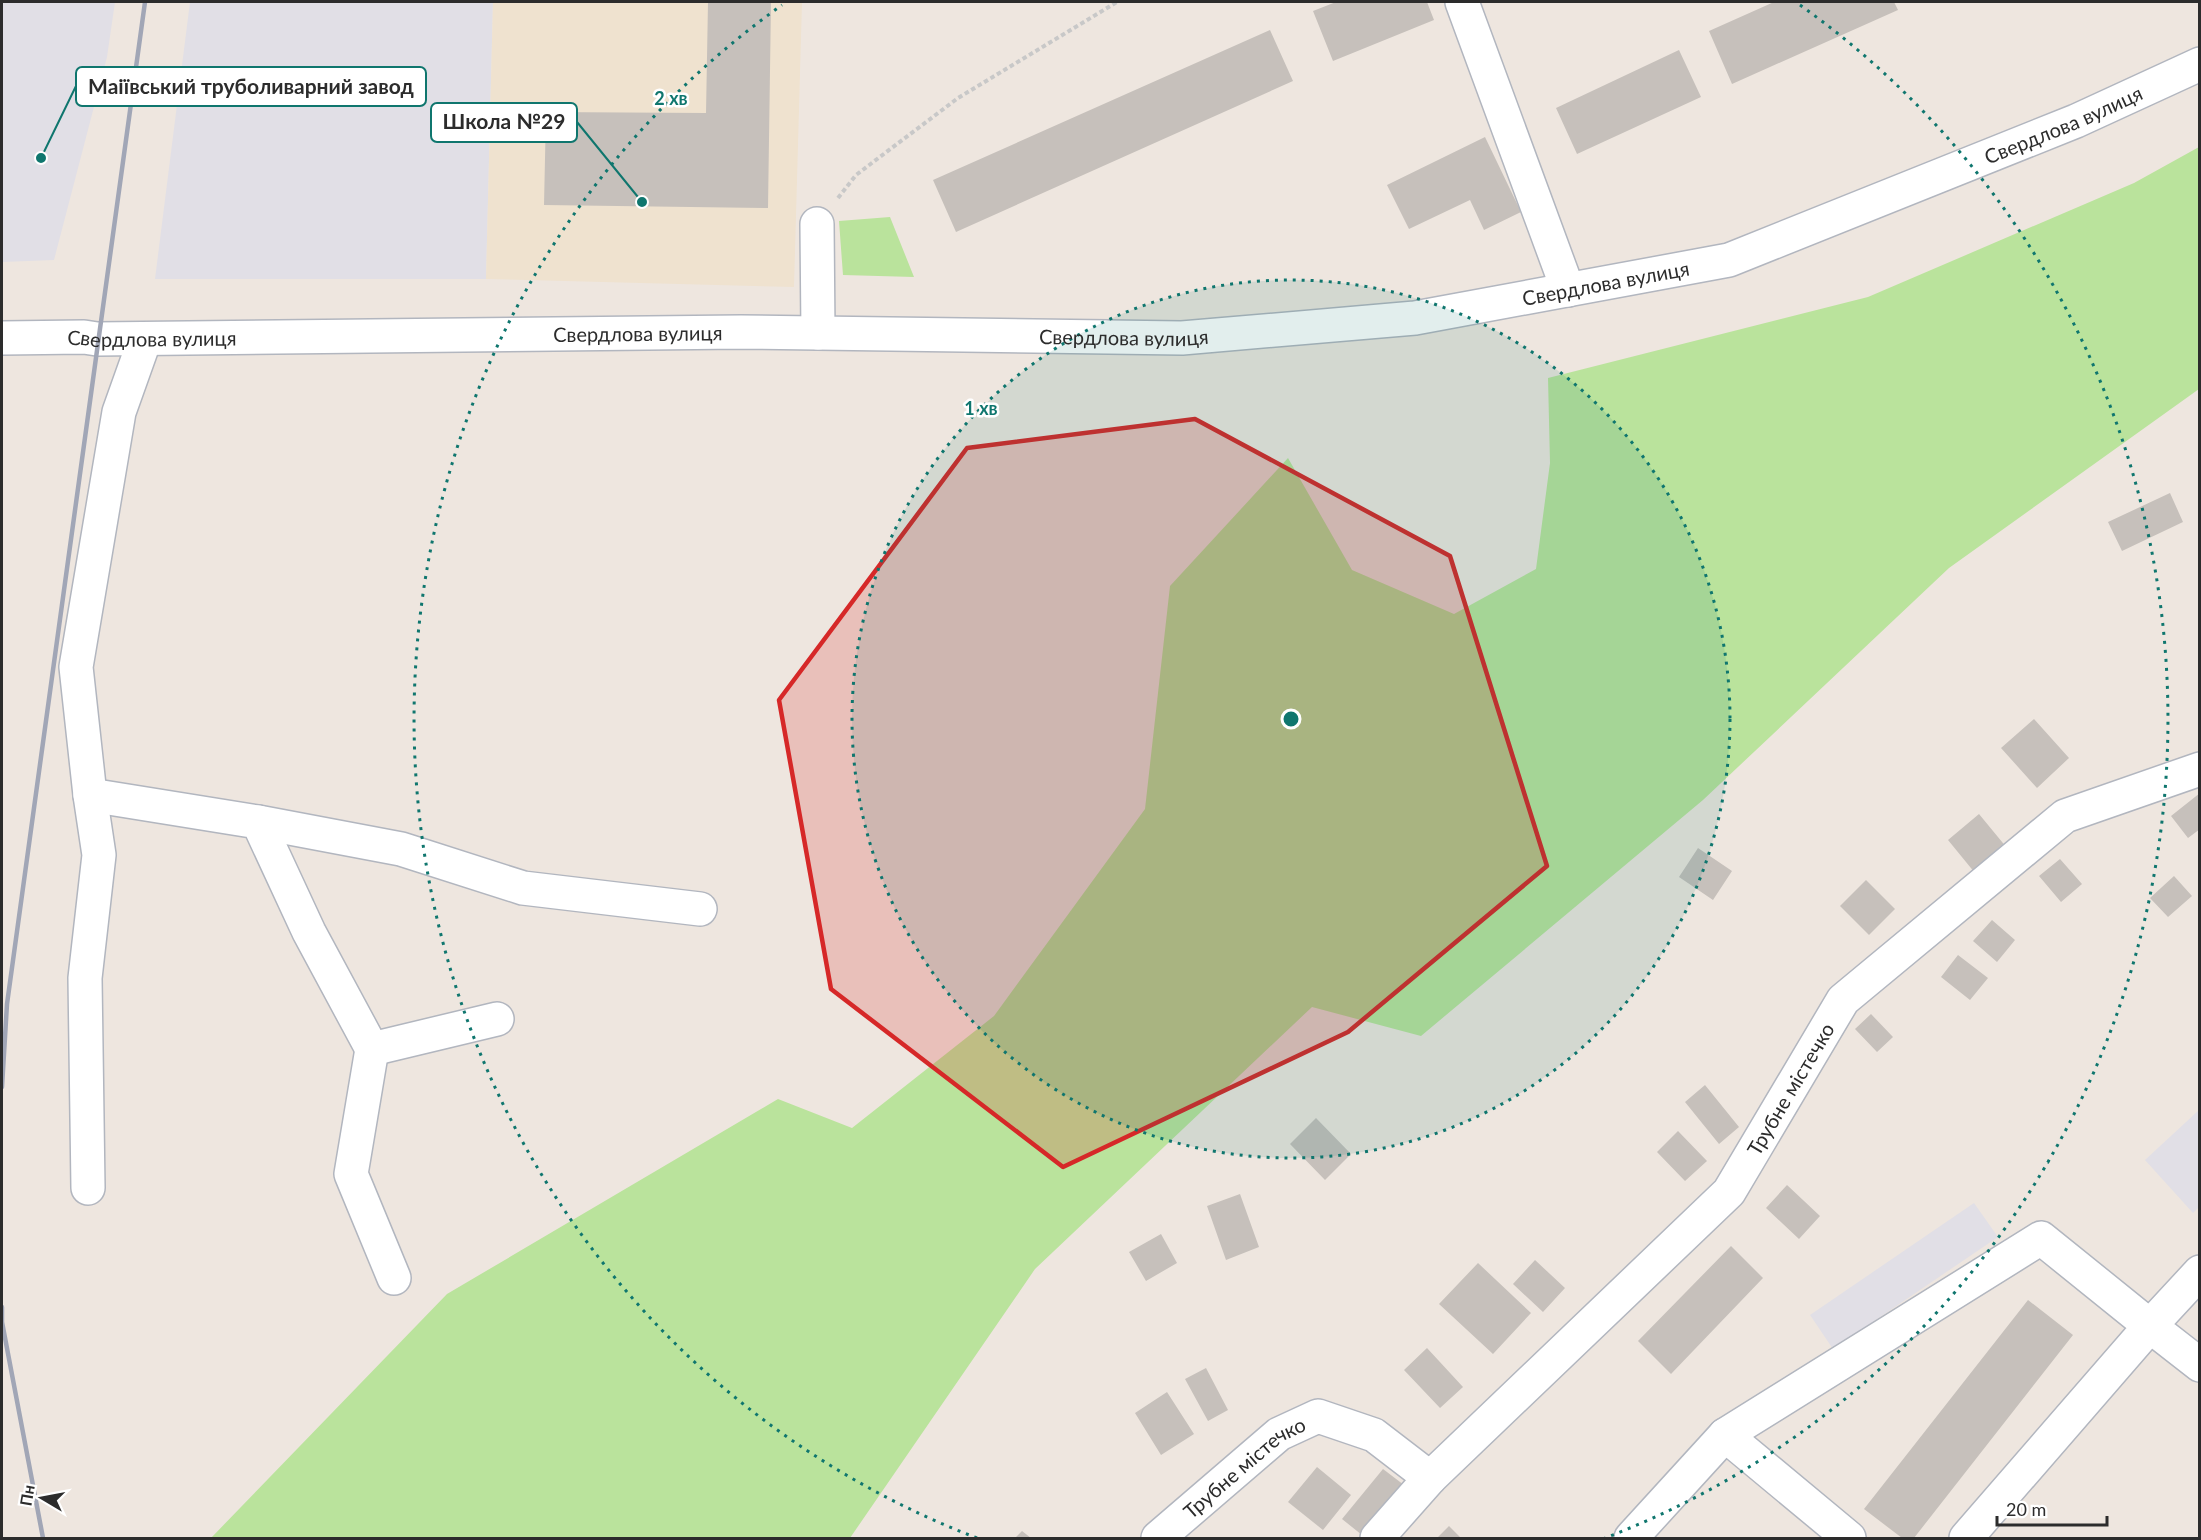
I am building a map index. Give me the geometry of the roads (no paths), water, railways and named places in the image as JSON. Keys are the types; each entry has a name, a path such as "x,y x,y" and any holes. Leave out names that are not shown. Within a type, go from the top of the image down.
{"street":[{"path":"1461,2 1568,290"},
{"name":"Свердлова вулиця","path":"2,338 145,339 741,332 1182,338 1415,318 1729,260 2076,121 2199,64"},
{"path":"817,224 818,333"},
{"path":"88,1188 85,978 99,855 76,667 118,412 145,339"},
{"name":"Трубне містечко","path":"1377,1539 1430,1478 1729,1192 1844,1000 2065,816 2199,769"},
{"path":"90,795 258,822 401,849 523,888 700,909"},
{"path":"258,822 309,932 372,1049 351,1174 394,1278"},
{"path":"372,1049 497,1019"},
{"path":"1631,1539 1725,1435 2041,1238 2199,1365"},
{"path":"1966,1539 2199,1272"},
{"name":"Трубне містечко","path":"1158,1539 1279,1434 1318,1416 1374,1435 1430,1478"},
{"path":"1725,1435 1850,1539"}],"railway":[{"path":"2,1087 7,1004 145,2"},
{"path":"2,1307 2,1322 43,1538"}],"place":[{"name":"Маіївський труболиварний завод","path":"41,158"},
{"name":"Школа №29","path":"642,202"}]}
